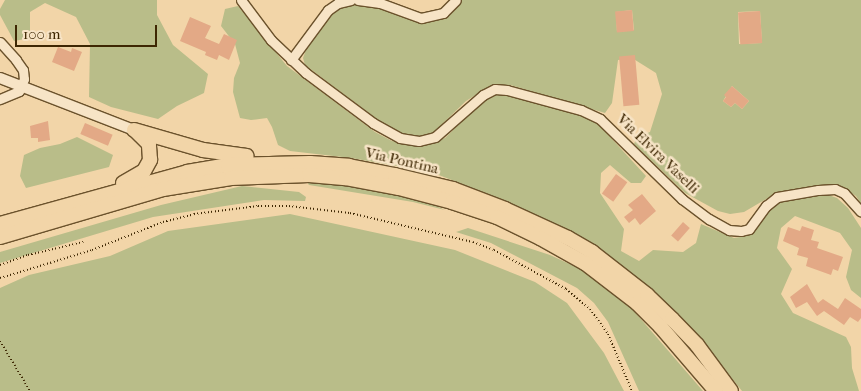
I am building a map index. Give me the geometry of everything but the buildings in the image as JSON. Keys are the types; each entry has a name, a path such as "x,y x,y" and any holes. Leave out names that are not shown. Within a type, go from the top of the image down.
{"highway":[{"path":"134,130 221,154 272,156 310,163"},
{"path":"99,195 135,177 148,165 151,154 149,144 134,130"},
{"name":"Via Pontina","path":"0,224 187,172 228,165 310,163 348,166 453,189 505,209 568,238 613,266 647,295 697,345 732,391"},
{"name":"Via Pontina","path":"0,237 164,189 231,178 309,175 346,178 399,188 452,202 497,217 585,263 637,303 660,326 716,391"}],"street":[{"name":"Via Elvira Vaselli","path":"241,0 266,34 291,60 373,123 392,135 407,140 422,140 435,137 483,95 495,89 529,95 588,112 612,128 682,199 709,219 729,230 742,231 749,229 766,206 777,198 818,190 835,189 844,193 861,212"},
{"path":"291,60 328,10 338,3 351,0"},
{"path":"358,0 380,3 421,18 443,13 456,0"},
{"path":"0,42 22,70 24,79 22,87 14,95 0,99"},
{"path":"0,78 134,130"}],"path":[{"path":"0,278 92,250 163,222 194,214 258,206 290,206 350,213 473,242 494,250 566,289 590,309 608,334 632,391"},
{"path":"0,265 28,255 83,242"},
{"path":"0,341 30,391"}],"green space":[{"path":"5,0 157,0 157,15 173,45 208,74 204,93 177,106 158,119 111,107 89,97 90,44 76,17 45,3 30,12 30,38 14,41 0,15 0,9"},
{"path":"460,0 861,0 861,204 856,196 844,188 828,185 778,192 744,212 730,214 718,211 685,193 634,144 637,137 650,132 662,94 656,73 632,58 618,60 612,103 605,113 510,85 490,86 466,101 433,133 419,137 408,137 394,132 305,65 303,58 307,47 337,7 349,3 367,4 417,22 433,22 445,15","holes":["632,10 634,30 617,32 616,12","760,11 762,43 739,44 738,12","732,86 749,101 742,109 735,103 731,107 723,101"]},
{"path":"238,6 287,66 375,132 392,141 419,145 445,138 489,95 500,93 584,115 600,126 646,176 641,183 631,183 610,165 601,173 600,193 624,229 621,251 639,261 653,250 683,252 696,243 701,224 734,238 746,236 755,231 769,206 777,199 823,193 837,198 848,208 861,228 861,298 851,290 846,277 852,250 840,233 795,216 781,228 777,248 792,269 781,294 793,313 846,337 851,347 852,368 859,391 742,391 696,334 649,288 560,228 506,201 431,172 351,158 290,151 278,145 267,118 251,120 240,118 233,92 234,78 240,63 235,44 221,26 225,9"},
{"path":"77,137 113,155 109,167 26,188 20,176 24,155"},
{"path":"306,181 360,186 419,198 445,210 413,202 309,185"},
{"path":"242,186 299,192 306,197 305,201 264,200 153,217 0,263 0,252 161,205"},
{"path":"290,214 455,250 535,282 567,303 604,353 624,391 0,391 0,288 29,275 110,256 168,231"},
{"path":"468,228 550,255 587,272 627,303 703,391 639,391 608,322 594,303 577,288 491,243 456,232"}]}
